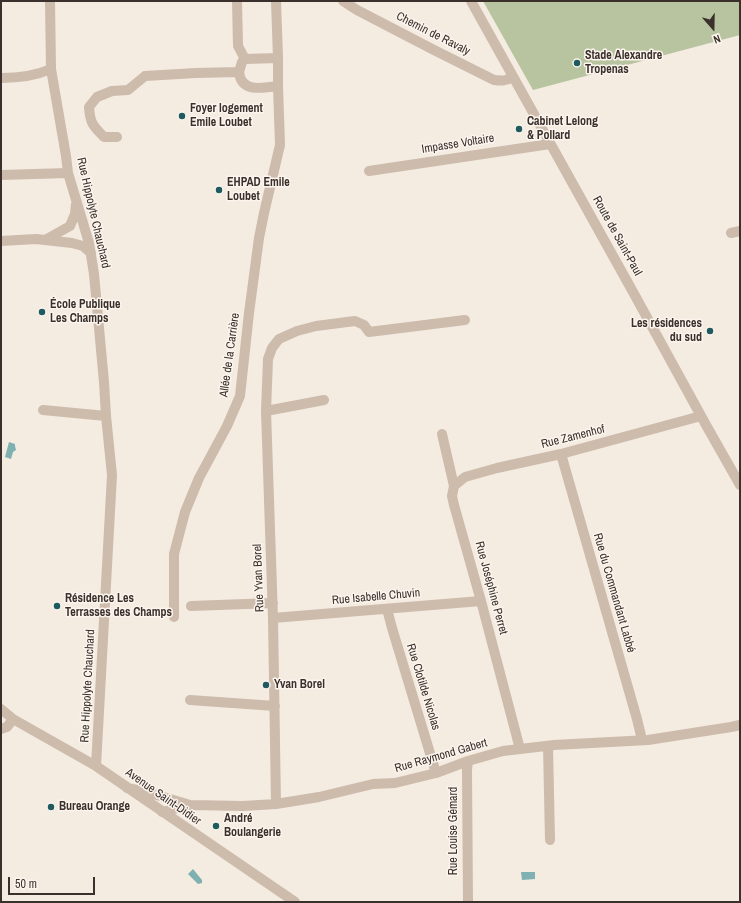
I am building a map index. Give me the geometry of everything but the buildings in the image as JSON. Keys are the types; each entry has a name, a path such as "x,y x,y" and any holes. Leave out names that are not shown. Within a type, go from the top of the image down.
{"street":[{"name":"Rue Hippolyte Chauchard","path":"50,1 51,69 68,172 89,243 94,274 112,475 96,766"},
{"path":"237,1 238,46 245,59"},
{"name":"Allée de la Carrière","path":"174,617 174,554 185,512 240,396 259,238 280,146 276,1"},
{"name":"Chemin de Ravaly","path":"343,1 378,21 494,80 501,81 513,77"},
{"name":"Route de Saint-Paul","path":"470,1 740,485"},
{"path":"245,59 278,58"},
{"path":"245,59 242,62 239,78 246,86 251,88 278,86"},
{"path":"1,78 20,78 42,73 51,69"},
{"path":"117,137 104,137 93,126 89,117 88,107 96,96 112,91 128,90 145,76 239,72"},
{"name":"Impasse Voltaire","path":"369,171 550,144"},
{"path":"1,175 68,172"},
{"path":"45,240 70,226 75,214 75,197"},
{"path":"1,241 45,240 72,243 83,246 90,253"},
{"name":"Rue Yvan Borel","path":"276,804 273,603 266,411 268,359 272,348 279,339 297,331 355,321 364,325 369,332 466,320"},
{"path":"266,411 324,400"},
{"path":"43,410 106,416"},
{"name":"Rue Zamenhof","path":"454,486 465,477 497,468 561,454 701,416"},
{"name":"Rue Joséphine Perret","path":"442,434 454,486 452,496 520,749"},
{"name":"Rue du Commandant Labbé","path":"561,454 636,714 642,740"},
{"name":"Rue Isabelle Chuvin","path":"273,618 481,601"},
{"path":"191,606 273,603"},
{"name":"Rue Clotilde Nicolas","path":"387,609 393,634 436,773"},
{"path":"190,700 275,706"},
{"name":"Avenue Saint-Didier","path":"1,709 13,719 96,766 294,902"},
{"path":"1,729 7,727 13,719"},
{"name":"Rue Raymond Gabert","path":"128,788 190,805 243,806 276,804 319,797 373,784 395,783 436,773 468,761 503,751 548,746 648,740 730,727 740,724"},
{"path":"548,746 550,840"},
{"name":"Rue Louise Gémard","path":"468,761 468,902"},
{"path":"162,812 190,805"}],"green space":[{"name":"Stade Alexandre Tropenas","path":"483,1 740,1 740,35 533,90"}],"water":[{"path":"9,442 15,444 16,450 13,452 11,459 5,457"},
{"path":"193,869 202,880 202,883 198,884 188,874"},
{"path":"521,872 535,872 535,879 522,880"}],"place":[{"name":"Stade Alexandre Tropenas","path":"577,63"},
{"name":"Foyer logement Emile Loubet","path":"182,116"},
{"name":"Cabinet Lelong & Pollard","path":"519,129"},
{"name":"EHPAD Emile Loubet","path":"219,190"},
{"name":"École Publique Les Champs","path":"42,312"},
{"name":"Les résidences du sud","path":"710,331"},
{"name":"Résidence Les Terrasses des Champs","path":"57,606"},
{"name":"Yvan Borel","path":"266,685"},
{"name":"Bureau Orange","path":"51,807"},
{"name":"André Boulangerie","path":"216,826"}]}
